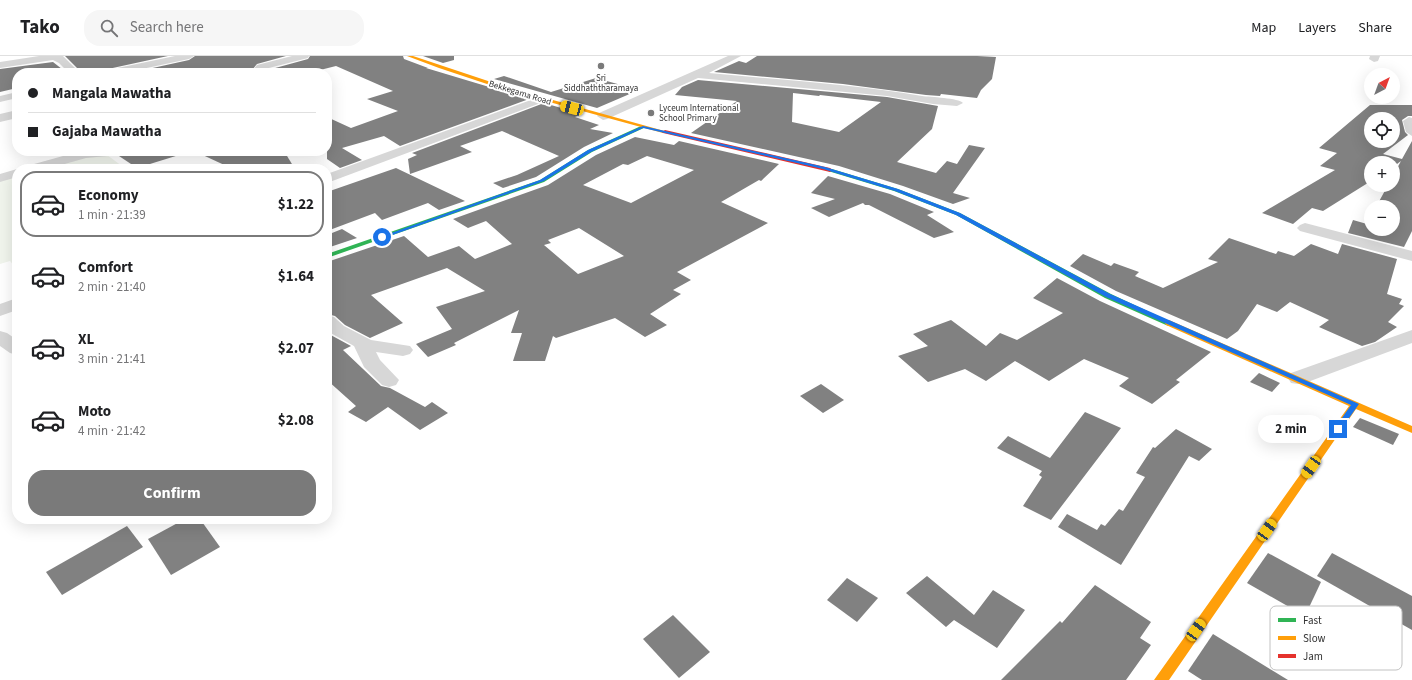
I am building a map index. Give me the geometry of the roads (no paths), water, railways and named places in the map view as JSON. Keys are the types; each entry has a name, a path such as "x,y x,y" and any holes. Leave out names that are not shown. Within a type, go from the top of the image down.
{"street":[{"path":"0,65 57,56 70,68"},
{"path":"132,68 189,56"},
{"path":"260,68 261,66 304,56"},
{"name":"Bekkegama Road","path":"409,56 452,72 603,116 708,143 824,168 903,193 958,214 1108,296 1298,378 1412,430"},
{"path":"603,116 698,75 736,56"},
{"path":"698,75 887,93 937,102 957,103"},
{"path":"0,100 12,96"},
{"path":"332,177 406,151 542,99"},
{"path":"0,118 12,115"},
{"path":"332,254 542,180 590,151 643,127"},
{"path":"50,164 78,156"},
{"path":"0,178 12,174"},
{"path":"1306,228 1412,256"},
{"path":"0,311 12,305"},
{"path":"332,326 337,330 362,343 404,350"},
{"path":"1298,378 1412,336"},
{"path":"0,338 12,346"},
{"path":"362,343 371,363 389,380"},
{"path":"0,355 12,351"},
{"path":"1160,680 1355,404"}],"place":[{"name":"Sri Siddhaththaramaya","path":"601,66"},
{"name":"Lyceum International School Primary","path":"651,113"}]}
